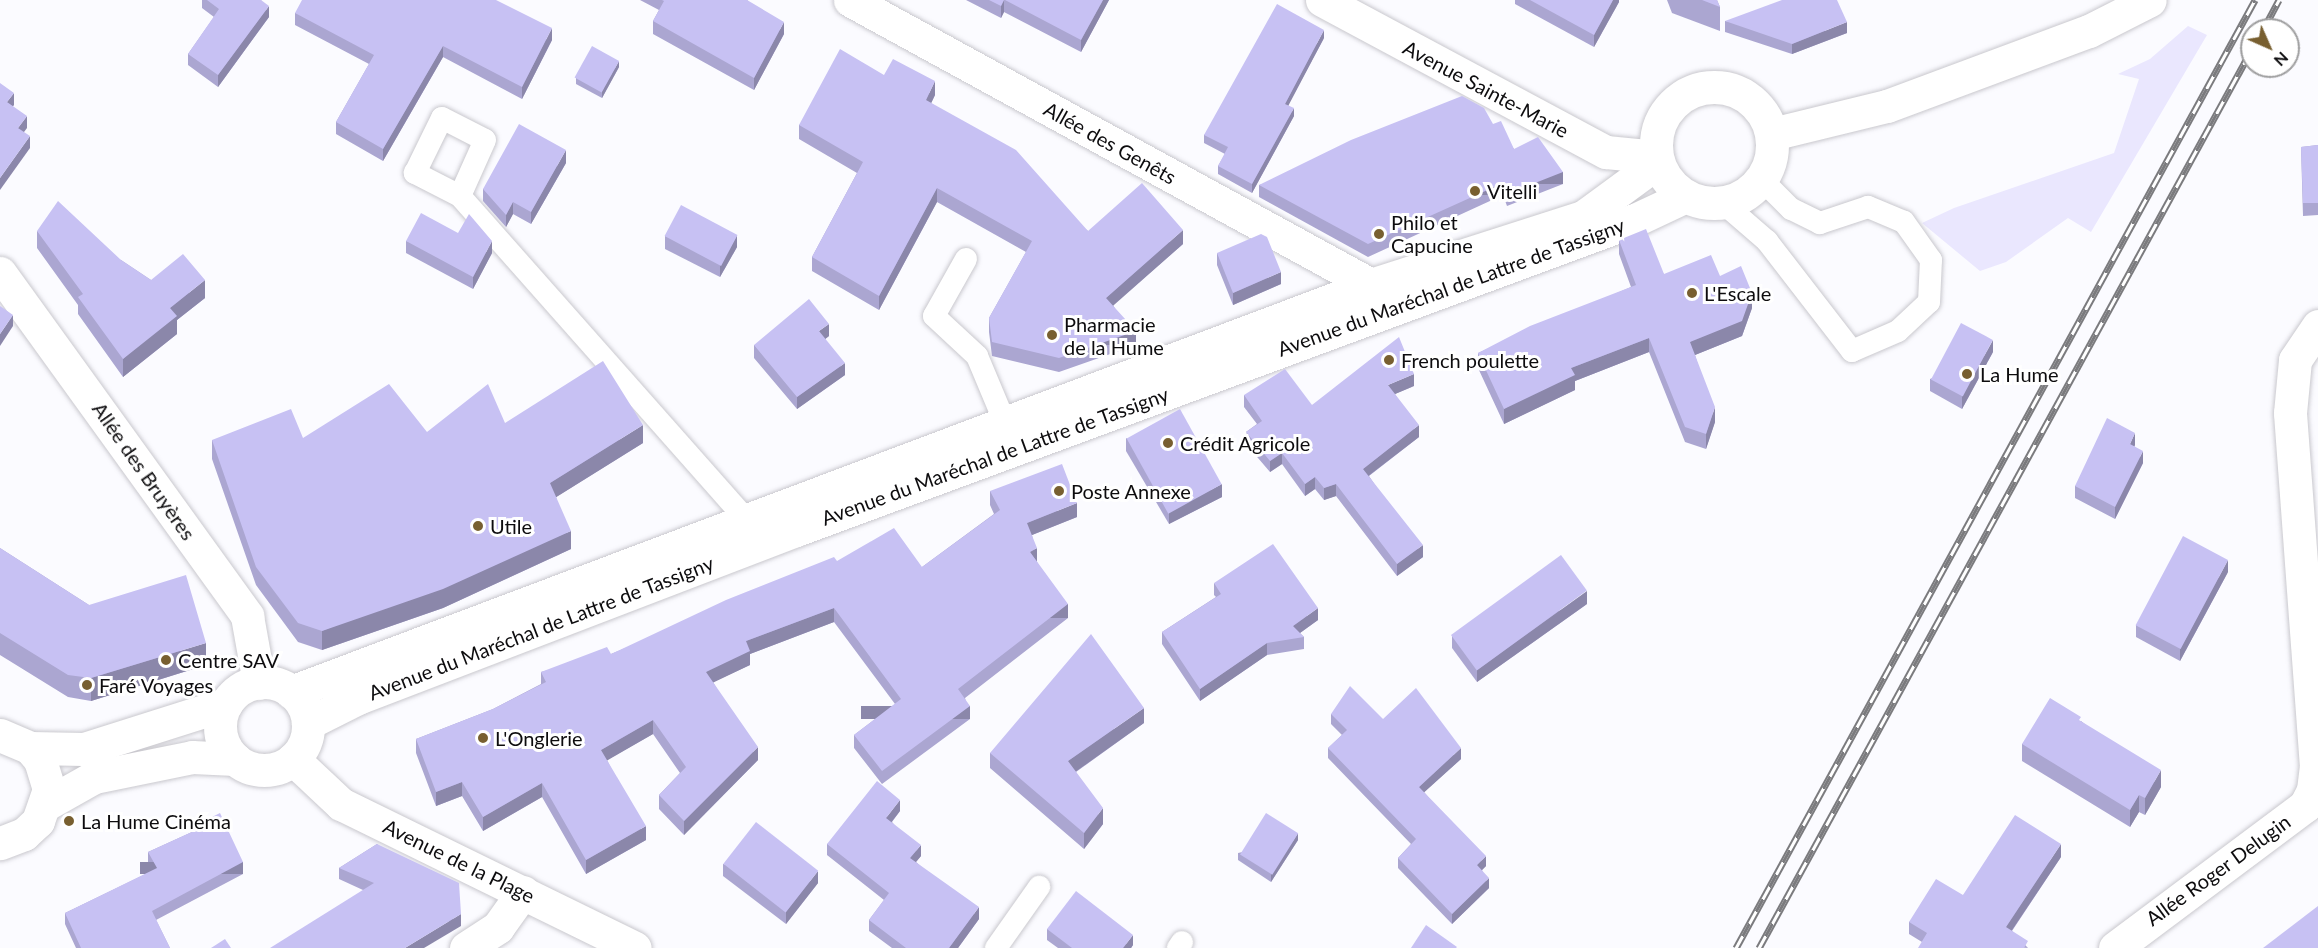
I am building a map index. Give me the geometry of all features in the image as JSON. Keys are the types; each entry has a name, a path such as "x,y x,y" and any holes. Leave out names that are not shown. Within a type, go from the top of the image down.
{"main road":[{"name":"Allée des Genêts","path":"850,0 1371,285"},
{"name":"Avenue Sainte-Marie","path":"1322,0 1606,152 1657,160"},
{"path":"1772,134 1887,106 2089,31 2150,0"},
{"path":"1710,87 1744,94 1761,111 1772,134 1770,156 1761,179 1737,198 1722,202 1686,196 1669,182 1657,160 1656,137 1668,110 1691,91 1710,87"},
{"name":"Avenue du Maréchal de Lattre de Tassigny","path":"291,692 322,683 746,519 1371,285 1583,217 1657,160"},
{"name":"Avenue du Maréchal de Lattre de Tassigny","path":"308,723 358,698 796,530 1635,220 1686,196"},
{"name":"Allée des Bruyères","path":"0,273 247,616 259,682"},
{"name":"Allée Roger Delugin","path":"2115,948 2305,806 2315,792 2316,767 2290,413 2295,360 2318,326"},
{"path":"259,682 291,692 300,701 308,723 302,749 293,759 270,770 245,766 235,759 220,734 226,704 234,693 259,682"},
{"path":"0,735 30,748 84,749 226,704"},
{"path":"30,748 46,774 46,804"},
{"path":"0,843 24,834 46,804 94,777 192,757 235,759"},
{"name":"Avenue de la Plage","path":"293,759 341,804 635,948"},
{"path":"466,948 498,927 523,892"}],"lane":[{"path":"1722,202 1767,241 1852,351 1898,331 1929,302 1931,261 1905,222 1868,207 1820,223 1791,209 1761,179"},
{"path":"460,196 746,519"},
{"path":"966,259 934,316 977,356 1005,423"},
{"path":"996,948 1040,887"}],"shaded area":[{"path":"2188,26 2207,35 2091,232 2068,218 2006,262 1980,271 1922,223 1954,208 2114,153 2139,79 2118,74 2150,59"}],"building":[{"path":"207,0 261,0 269,6 218,75 188,54 219,9"},
{"path":"302,0 496,0 552,28 522,87 443,46 383,149 336,122 374,55 295,13"},
{"path":"662,0 747,0 784,22 754,78 653,21 664,1"},
{"path":"989,0 1004,0 1001,6"},
{"path":"1005,0 1103,0 1081,40"},
{"path":"1530,0 1613,0 1594,35"},
{"path":"1702,0 1717,0 1720,7"},
{"path":"1782,0 1837,0 1847,22 1792,44 1725,21"},
{"path":"1277,4 1324,30 1285,104 1294,108 1252,184 1218,166 1228,147 1204,135"},
{"path":"592,46 619,61 602,93 575,77"},
{"path":"840,49 884,75 893,59 935,81 926,100 1016,150 1088,231 1142,183 1183,230 1106,298 1136,331 1059,358 992,342 989,318 1032,241 937,188 879,296 812,257 863,162 799,125"},
{"path":"0,83 14,93 7,102 27,116 18,128 30,136 0,178"},
{"path":"1462,96 1484,108 1493,124 1501,121 1514,149 1538,137 1563,172 1507,194 1503,183 1368,244 1259,185 1351,140"},
{"path":"519,124 566,150 531,212 513,202 506,215 483,189"},
{"path":"2318,145 2318,203 2303,203 2301,147"},
{"path":"58,201 121,260 151,280 183,254 205,280 170,308 177,316 123,359 78,297 83,294 37,231"},
{"path":"681,205 738,235 721,266 665,236"},
{"path":"421,213 458,233 469,214 492,241 473,277 406,241"},
{"path":"1646,229 1664,274 1711,255 1720,276 1741,266 1752,293 1742,321 1690,342 1715,407 1706,434 1685,427 1649,338 1571,368 1575,375 1504,409 1478,353 1530,326 1636,285 1619,240"},
{"path":"1261,234 1267,237 1281,272 1233,293 1217,253"},
{"path":"809,299 829,324 819,331 845,363 797,397 754,345"},
{"path":"0,306 13,315 0,334"},
{"path":"1961,323 1993,340 1963,396 1931,380"},
{"path":"1399,337 1414,374 1388,385 1419,425 1363,469 1423,545 1397,564 1336,484 1324,488 1315,477 1305,484 1282,453 1270,461 1246,432 1262,421 1244,395 1285,369 1312,405"},
{"path":"603,361 643,425 550,483 571,531 443,589 322,631 298,623 256,567 212,440 291,409 303,438 389,384 427,432 488,384 505,423"},
{"path":"1180,409 1222,484 1168,514 1127,439"},
{"path":"2107,418 2135,433 2130,444 2143,451 2115,507 2075,486"},
{"path":"1062,464 1077,503 1027,523 1037,548 1030,552 1068,604 958,689 970,706 882,771 854,735 901,699 834,608 746,641 750,651 706,672 758,747 684,821 659,795 686,767 653,720 601,750 646,826 586,860 542,783 483,817 462,782 436,792 416,739 493,709 546,682 541,672 607,647 611,654 726,600 834,557 837,561 894,528 922,567 1000,510 990,491"},
{"path":"2183,536 2228,560 2181,649 2136,625"},
{"path":"1273,544 1318,608 1293,626 1304,637 1267,643 1200,689 1162,632 1221,594 1214,583"},
{"path":"0,548 89,605 186,575 206,643 91,678 68,675 0,633"},
{"path":"1561,555 1587,591 1477,671 1451,635"},
{"path":"1091,634 1144,708 1068,761 1103,808 1084,833 990,753"},
{"path":"1350,686 1383,719 1416,688 1461,748 1419,787 1486,856 1477,865 1489,878 1452,914 1398,858 1416,839 1328,748 1347,730 1331,714"},
{"path":"2050,698 2081,717 2079,720 2161,770 2145,798 2139,795 2130,810 2022,744"},
{"path":"877,781 900,800 886,818 921,845 910,858 979,907 949,948 906,948 869,920 889,893 827,844"},
{"path":"220,813 243,862 152,911 170,948 81,948 65,913 157,868 148,852 194,831 192,827"},
{"path":"1266,813 1298,833 1272,875 1240,855"},
{"path":"2015,815 2061,844 2006,927 2028,941 2024,948 1918,948 1927,933 1909,922 1936,879 1963,895"},
{"path":"756,822 818,871 786,912 723,864"},
{"path":"377,844 459,883 461,914 405,948 270,948 374,883 339,868"},
{"path":"1076,891 1133,935 1123,948 1072,948 1047,929"},
{"path":"2318,906 2318,948 2263,948"},
{"path":"1426,925 1457,947 1411,948"},
{"path":"225,939 231,948 211,948"}],"railway":[{"path":"1736,948 2255,0"},
{"path":"2269,18 2279,0"},
{"path":"1759,948 2240,71"}],"place":[{"name":"Vitelli","path":"1475,191"},
{"name":"Philo et Capucine","path":"1379,234"},
{"name":"L'Escale","path":"1692,293"},
{"name":"Pharmacie de la Hume","path":"1052,335"},
{"name":"French poulette","path":"1389,360"},
{"name":"La Hume","path":"1967,374"},
{"name":"Crédit Agricole","path":"1168,443"},
{"name":"Poste Annexe","path":"1059,491"},
{"name":"Utile","path":"478,526"},
{"name":"Centre SAV","path":"166,660"},
{"name":"Faré Voyages","path":"87,685"},
{"name":"L'Onglerie","path":"483,738"},
{"name":"La Hume Cinéma","path":"69,821"}]}
